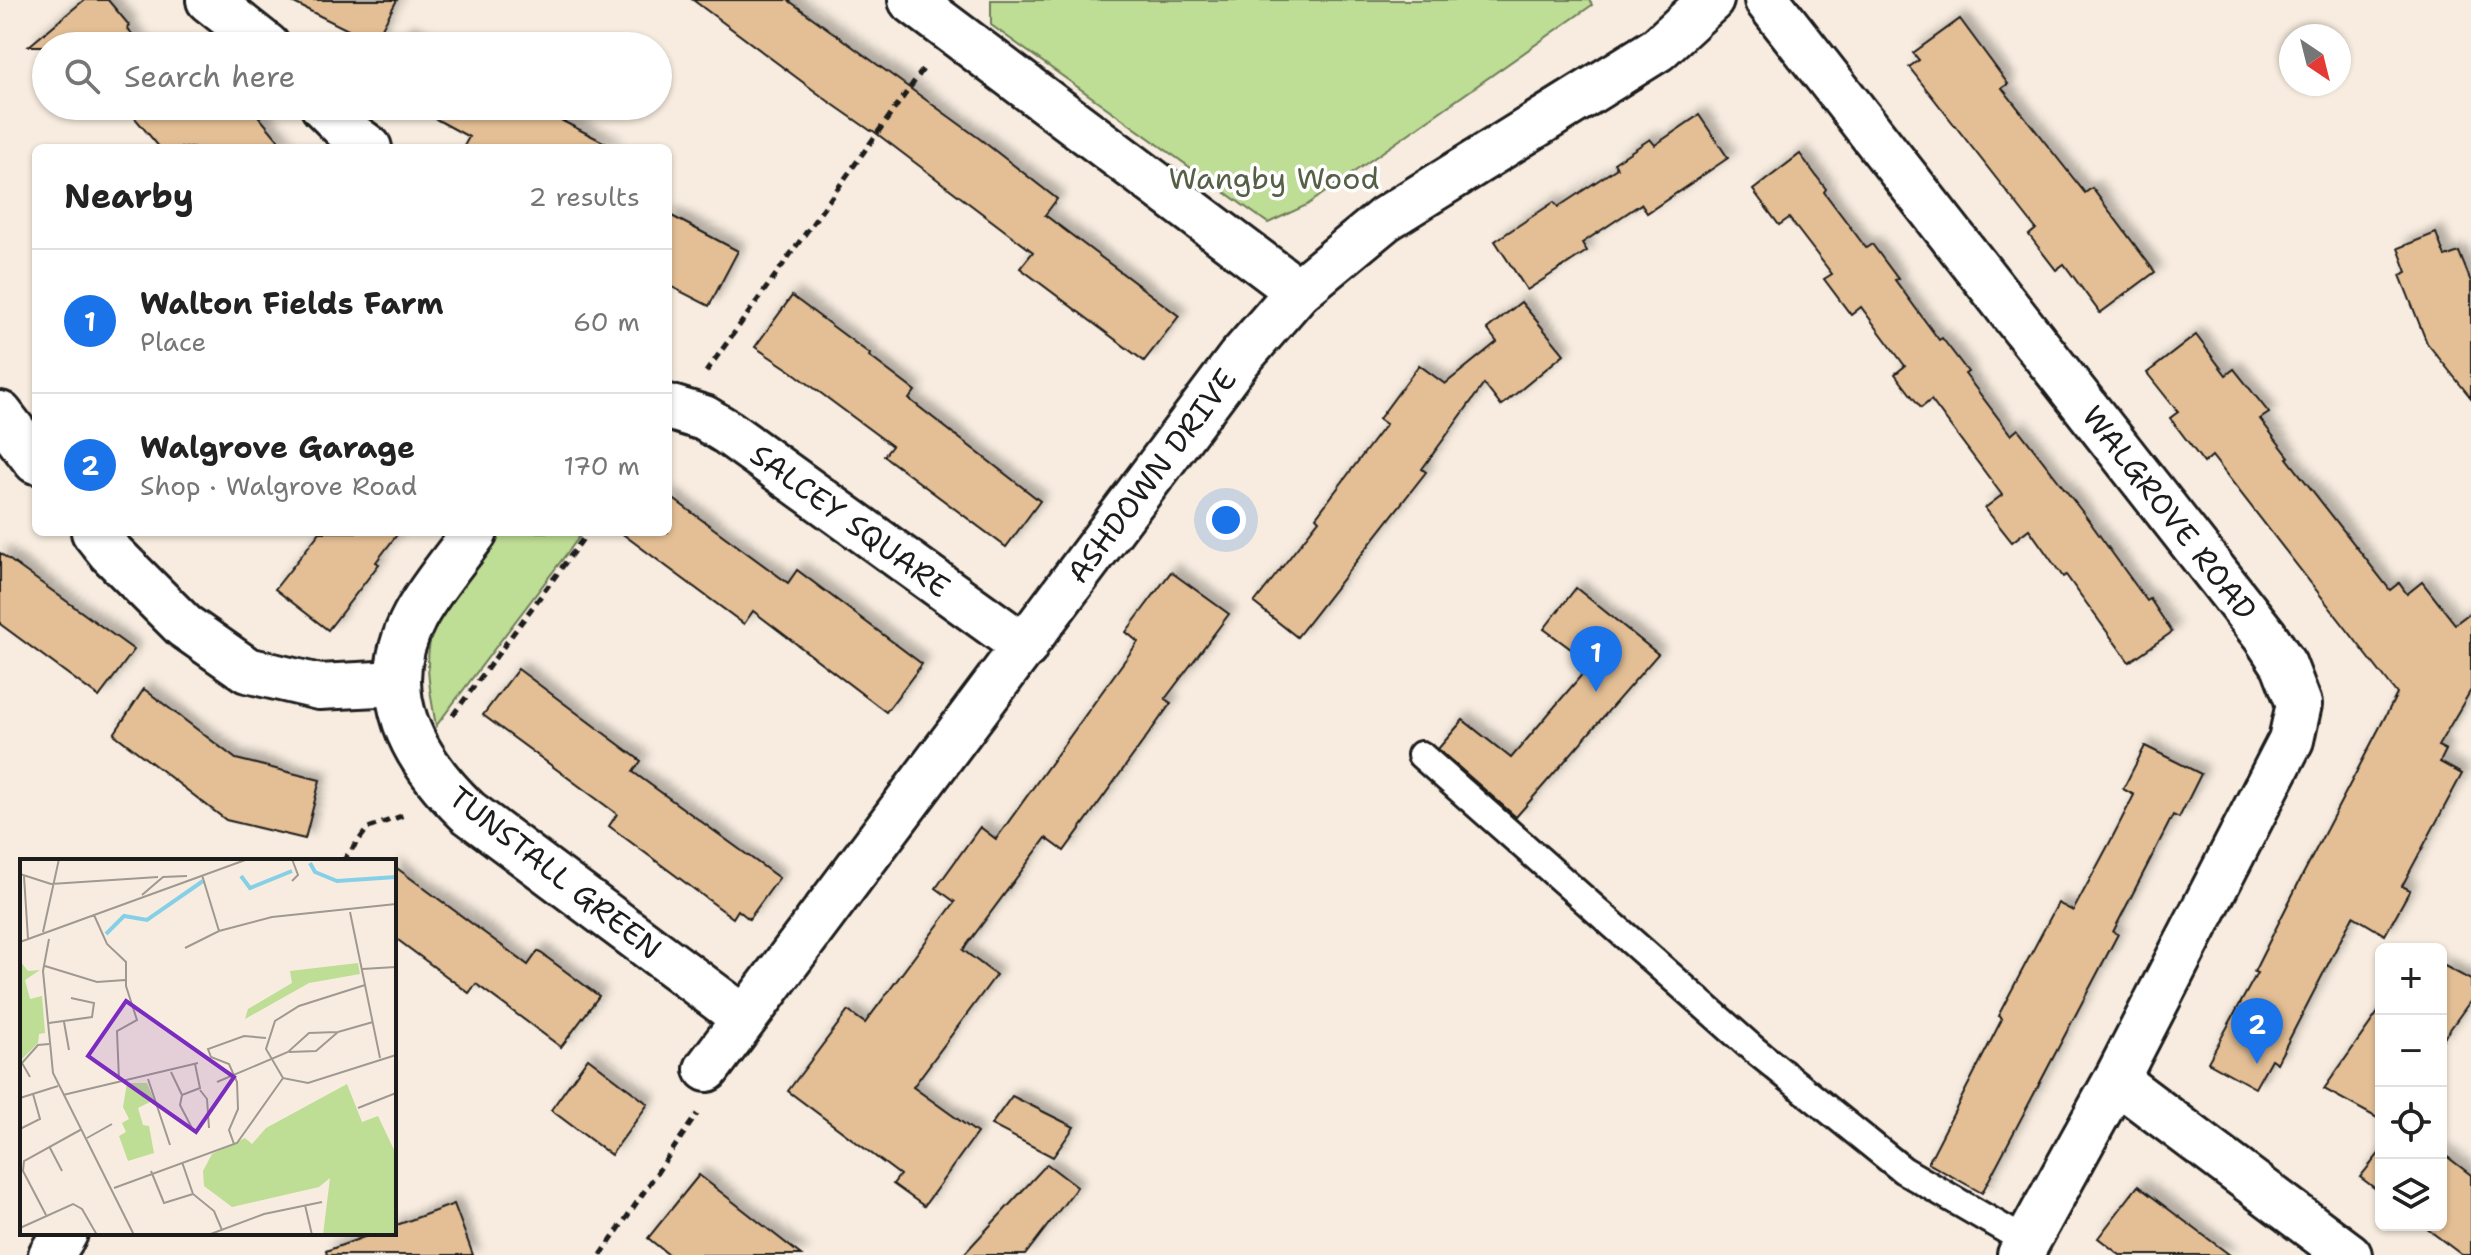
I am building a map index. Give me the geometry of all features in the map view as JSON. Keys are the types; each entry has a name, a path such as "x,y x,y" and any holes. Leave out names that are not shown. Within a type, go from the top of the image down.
{"street":[{"path":"209,0 247,32"},
{"path":"911,0 1298,291"},
{"name":"ASHDOWN DRIVE","path":"707,1069 1239,359 1298,291 1385,219 1658,49 1711,0"},
{"name":"WALGROVE ROAD","path":"1767,0 2265,636 2284,665 2299,704 2291,740 2273,777 2116,1080 2024,1248"},
{"path":"337,120 364,144"},
{"name":"SALCEY SQUARE","path":"674,408 704,418 727,432 1025,647"},
{"path":"0,414 32,454"},
{"path":"97,536 184,626 247,670 319,687 398,683"},
{"name":"TUNSTALL GREEN","path":"472,536 414,617 402,651 398,683 405,723 415,748 428,769 468,812 744,1018"},
{"path":"2116,1080 2349,1255"},
{"path":"51,1255 64,1235"}],"lane":[{"path":"1421,755 1793,1082 1903,1170 2024,1248"}],"path":[{"path":"674,408 952,31"},
{"path":"345,859 368,828 409,814 445,726 585,536"},
{"path":"601,1255 703,1105 707,1069"}],"green space":[{"name":"Wangby Wood","path":"991,0 1589,0 1592,5 1307,205 1268,223 991,25"},
{"path":"499,536 580,536 436,726 428,664 430,640 455,590"}],"building":[{"path":"84,0 108,0 129,25 127,28 130,32 46,32"},
{"path":"288,0 397,0 380,32 352,32"},
{"path":"693,0 788,0 980,139 1057,199 1045,215 1179,316 1144,361 1020,268 1033,252"},
{"path":"1960,19 2008,84 2002,88 2085,193 2092,188 2155,272 2100,313 2064,264 2056,270 2029,235 2036,229 1909,67 1919,60 1913,53"},
{"path":"1699,115 1728,158 1647,213 1641,204 1582,243 1587,251 1527,290 1495,241 1554,202 1558,207 1617,168 1614,163 1650,139 1655,145"},
{"path":"137,120 262,120 282,144 157,144"},
{"path":"438,120 561,120 607,144 465,144 469,137"},
{"path":"1800,154 1866,248 1872,244 1898,279 1895,280 1939,340 1942,338 1968,372 1965,374 2011,435 2018,429 2147,601 2150,599 2172,632 2129,662 2029,529 2012,542 1985,508 2002,495 1931,400 1921,408 1895,374 1905,366 1861,307 1851,315 1824,279 1832,274 1789,218 1779,225 1753,190"},
{"path":"672,216 738,251 709,306 672,287"},
{"path":"2436,233 2445,257 2459,252 2471,282 2471,398 2427,343 2400,275 2407,272 2398,248"},
{"path":"792,296 915,391 909,399 1040,501 1006,547 884,456 892,446 755,347"},
{"path":"1521,302 1564,354 1501,406 1484,384 1422,469 1426,472 1297,637 1254,603 1319,520 1316,517 1386,424 1379,419 1419,365 1445,384 1497,342 1487,329"},
{"path":"2196,335 2226,375 2234,369 2269,413 2260,419 2390,590 2399,583 2407,594 2422,582 2455,624 2471,612 2471,690 2438,746 2446,750 2440,762 2462,774 2402,886 2410,890 2385,935 2353,916 2277,1063 2271,1059 2255,1088 2208,1062 2257,973 2254,972 2300,880 2397,694 2212,456 2204,463 2170,418 2178,412 2147,373"},
{"path":"672,498 788,583 797,570 922,664 886,712 753,611 744,624 625,536 672,536"},
{"path":"317,536 396,536 376,562 379,564 328,630 275,589"},
{"path":"0,553 134,650 99,697 0,624"},
{"path":"1171,572 1229,614 1165,699 1171,703 1064,851 1046,838 963,950 996,975 913,1087 977,1133 924,1206 893,1184 900,1175 788,1091 848,1011 865,1023 955,902 936,888 980,827 996,839 1138,642 1126,632"},
{"path":"1576,588 1658,654 1516,817 1438,749 1463,720 1511,758 1591,664 1544,629"},
{"path":"518,669 641,761 633,772 779,878 749,919 738,910 733,918 609,826 617,814 483,715"},
{"path":"144,689 236,759 320,780 305,839 226,820 114,734"},
{"path":"2145,746 2201,774 2179,818 2173,815 2113,932 2118,934 1982,1193 1928,1163 2002,1019 1998,1016 2058,903 2073,911 2110,842 2134,795 2123,789"},
{"path":"396,867 528,965 538,951 599,996 561,1047 476,984 469,993 396,938"},
{"path":"2447,967 2471,980 2471,1000 2447,1034"},
{"path":"2375,1017 2375,1117 2324,1089"},
{"path":"588,1058 648,1104 611,1155 551,1110"},
{"path":"1012,1096 1074,1127 1053,1157 991,1125"},
{"path":"2447,1157 2471,1175 2471,1255 2462,1255 2430,1231 2447,1231"},
{"path":"2375,1158 2375,1188 2360,1177"},
{"path":"1047,1164 1077,1187 1025,1255 963,1255"},
{"path":"699,1175 801,1255 669,1255 648,1238"},
{"path":"2138,1186 2230,1255 2120,1255 2098,1238"},
{"path":"454,1204 473,1255 327,1255 326,1251 370,1235 396,1235 396,1225"}],"place":[{"name":"Walton Fields Farm","path":"1596,692"},
{"name":"Walgrove Garage","path":"2257,1064"}]}
